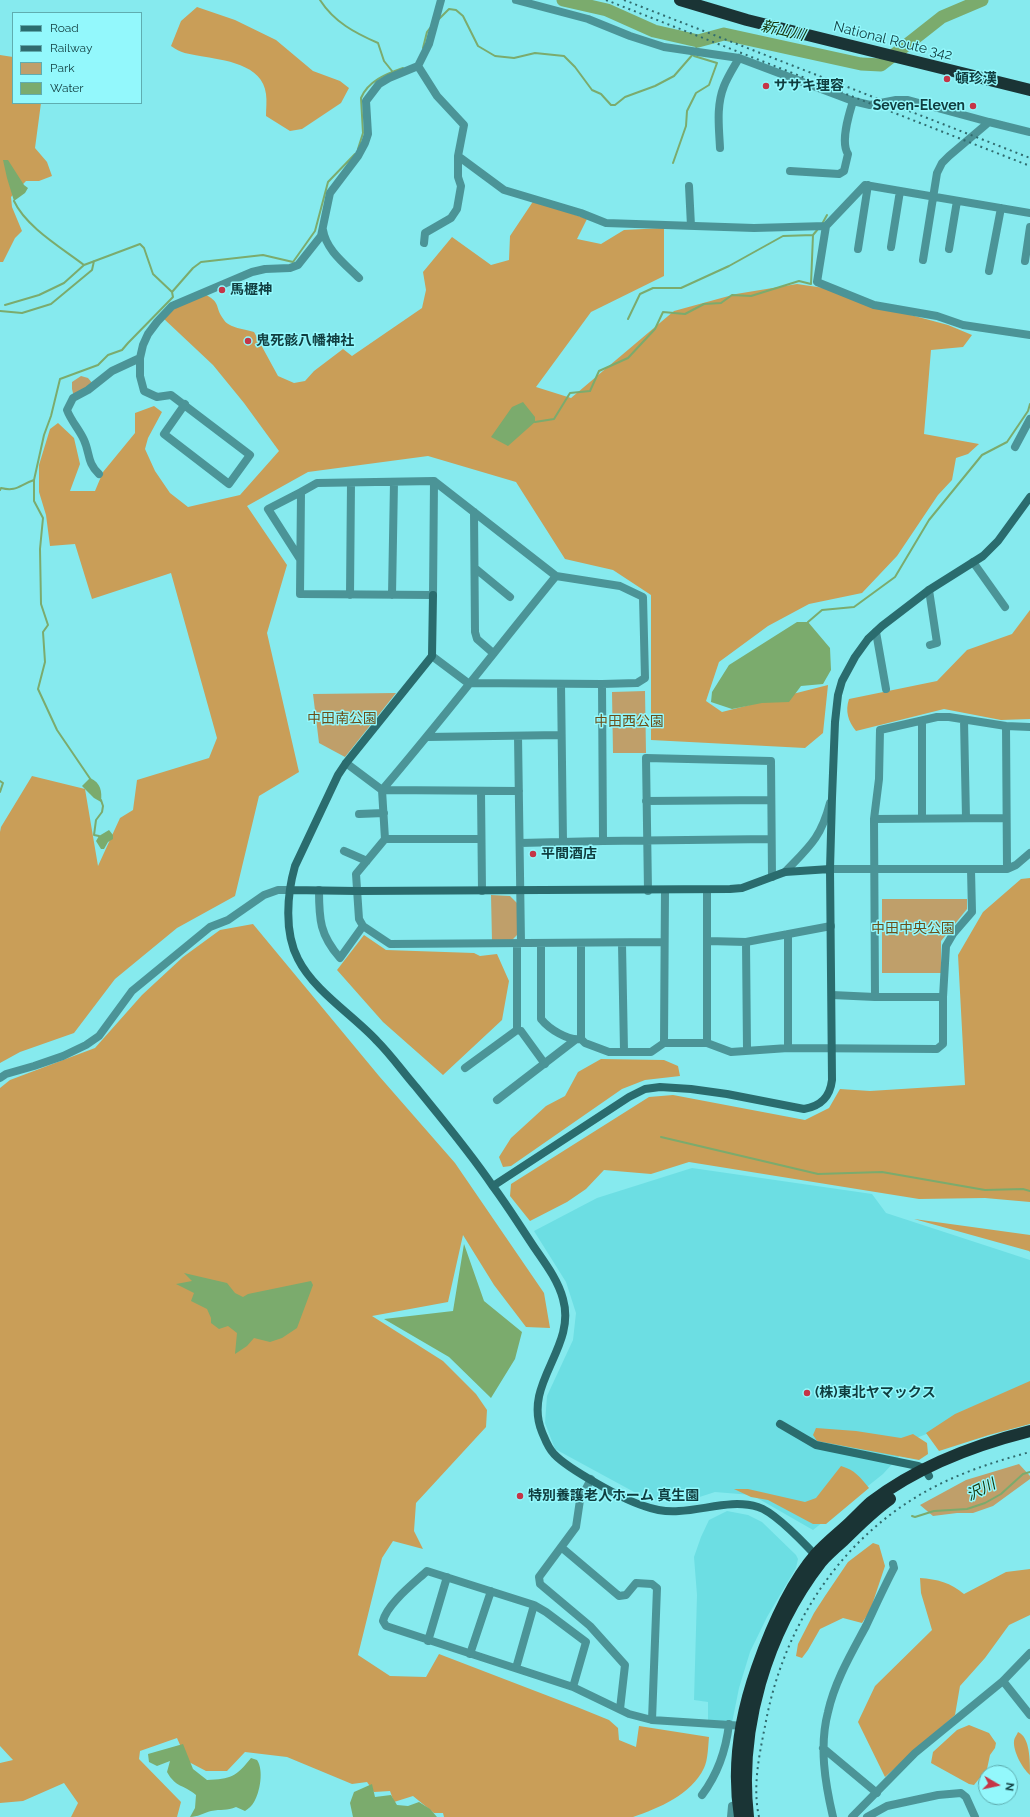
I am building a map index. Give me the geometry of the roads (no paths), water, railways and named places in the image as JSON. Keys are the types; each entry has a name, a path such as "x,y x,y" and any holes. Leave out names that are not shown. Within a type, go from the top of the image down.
{"highway":[{"name":"National Route 342","path":"680,0 747,20 1030,90"},
{"path":"927,1472 973,1447 1030,1431"},
{"path":"748,1817 741,1808 737,1779 740,1725 751,1686 770,1632 790,1594 819,1558 872,1502 908,1478 972,1455 1030,1438"}],"street":[{"path":"185,404 164,434 229,484 250,455 185,404 171,395 157,397 144,391 140,376 140,358 143,345 148,334 172,306 252,272 266,269 290,268 298,265 321,236 330,193 358,156 365,143 368,134 366,101 379,84 389,78 418,66 429,44 441,0"},
{"path":"516,0 588,19 630,36 664,47 739,58 853,101 870,105 896,100 908,100 1030,132"},
{"path":"720,148 718,112 720,98 724,85 739,58"},
{"path":"418,66 437,96 464,125 458,156 458,177 461,186 457,209 451,218 424,233 424,243"},
{"path":"790,171 840,174 844,171 848,154 845,150 845,136 853,101"},
{"path":"923,260 937,172 942,163 989,122"},
{"path":"458,156 504,190 581,213 606,223 754,228 826,226"},
{"path":"1030,213 865,185 826,226 817,282 874,305 937,316 963,325 1030,335"},
{"path":"858,249 868,185"},
{"path":"689,186 691,226"},
{"path":"891,247 900,191"},
{"path":"949,250 957,201"},
{"path":"989,271 1001,208"},
{"path":"1025,261 1030,227"},
{"path":"323,230 325,240 334,253 358,278"},
{"path":"99,474 93,468 87,455 84,440 69,417 67,410 73,398 88,390 112,371 140,358"},
{"path":"1015,447 1030,419"},
{"path":"434,481 432,656 346,763 329,792 298,859 290,890 291,935 297,958 306,973 379,1042 434,1109 493,1186 554,1278 563,1298 566,1316 560,1344 538,1394 537,1410 539,1425 553,1454 591,1479 635,1502 663,1510 682,1511 730,1504 757,1506 766,1510 776,1518 819,1558"},
{"path":"300,559 268,509 317,483 434,481 556,576 620,586 643,597 644,678 637,684 468,684 432,656"},
{"path":"392,595 394,482"},
{"path":"350,595 351,483"},
{"path":"301,492 300,594 433,595"},
{"path":"493,1186 628,1097 645,1090 660,1087 691,1089 727,1094 804,1109 811,1108 826,1099 831,1091 832,1048 830,869 832,798 835,722 838,695 842,681 854,657 876,632 929,590 983,556 998,542 1030,497"},
{"path":"474,512 476,569 475,632 477,640 493,653"},
{"path":"973,562 1005,607"},
{"path":"476,569 510,597"},
{"path":"556,576 468,684 428,737 382,790 385,839 356,874 359,919 363,926 390,944 622,944 664,942"},
{"path":"929,590 937,643 930,645"},
{"path":"876,632 886,689"},
{"path":"561,684 563,842"},
{"path":"602,684 603,841"},
{"path":"875,997 873,870 874,819 879,779 880,730 943,717 1006,726 1030,727"},
{"path":"964,720 966,818"},
{"path":"922,721 922,818"},
{"path":"1006,726 1006,869"},
{"path":"428,737 561,735"},
{"path":"517,1030 521,890 518,736"},
{"path":"648,891 646,758 771,761 770,800 772,877"},
{"path":"346,763 382,790 519,791"},
{"path":"481,791 482,891"},
{"path":"785,872 795,864 816,838 832,798"},
{"path":"646,801 770,800"},
{"path":"359,814 384,813"},
{"path":"874,819 1006,818"},
{"path":"385,839 481,839"},
{"path":"520,843 771,839"},
{"path":"344,851 367,861"},
{"path":"0,1078 6,1074 63,1056 86,1045 99,1036 132,991 210,927 228,920 264,895 278,890 707,890 742,888 785,872 830,869 1006,869 1016,865 1030,853"},
{"path":"541,944 540,1019 546,1026 609,1052 652,1052 664,1043 707,1043 731,1052 788,1048 937,1049 943,1044 943,996 946,946 953,934 972,912 971,870"},
{"path":"320,890 319,916 323,933 329,945 340,958 363,926"},
{"path":"664,890 664,1043"},
{"path":"707,890 707,1043"},
{"path":"708,942 746,942 831,926"},
{"path":"788,934 788,1048"},
{"path":"746,942 747,1050"},
{"path":"578,1039 581,943"},
{"path":"622,944 624,1051"},
{"path":"832,996 943,996"},
{"path":"517,1030 521,1031 545,1064"},
{"path":"465,1068 517,1030"},
{"path":"497,1100 578,1039"},
{"path":"780,1424 816,1445 918,1466 927,1472"},
{"path":"591,1479 580,1500 576,1527 539,1576 538,1581 590,1626 626,1665 620,1709"},
{"path":"561,1547 619,1596 626,1594 636,1583 652,1584 657,1588 652,1720"},
{"path":"833,1817 826,1778 823,1748 828,1712 846,1662 866,1626 894,1568 892,1564"},
{"path":"574,1687 586,1642 546,1612 534,1605 427,1570 384,1616 383,1622 386,1626 428,1641 574,1687 629,1714 652,1720 740,1725"},
{"path":"428,1641 447,1577"},
{"path":"470,1654 491,1591"},
{"path":"516,1668 534,1605"},
{"path":"852,1817 915,1753 1003,1681 1030,1653"},
{"path":"1003,1681 1030,1715"},
{"path":"702,1795 716,1775 728,1737 740,1725"},
{"path":"823,1748 877,1793"},
{"path":"867,1817 887,1806 938,1795 961,1793 966,1797 975,1817"},
{"path":"731,1817 732,1806 741,1808"}],"water":[{"path":"3,160 8,160 24,185 28,188 25,193 14,201 7,178"},
{"path":"523,402 535,417 535,422 508,446 491,437 512,407"},
{"path":"797,622 808,622 830,648 831,670 823,684 801,686 789,702 762,703 732,709 711,702 712,692 729,665"},
{"path":"90,778 99,785 101,802 94,798 82,786"},
{"path":"109,830 113,835 113,839 108,842 104,849 101,849 96,841 99,836"},
{"path":"464,1244 484,1301 522,1332 515,1359 491,1398 449,1357 384,1319 453,1311"},
{"path":"184,1273 227,1283 235,1293 243,1297 248,1294 311,1281 313,1285 297,1328 282,1338 270,1342 254,1338 247,1346 235,1354 237,1333 228,1326 219,1329 211,1323 211,1318 207,1309 191,1301 194,1293 176,1284 192,1281"},
{"path":"183,1744 193,1769 207,1780 228,1778 237,1773 251,1758 257,1760 261,1775 256,1798 251,1806 245,1811 236,1807 211,1811 198,1816 190,1817 195,1808 196,1795 170,1777 167,1772 170,1761 157,1766 149,1762 148,1754"},
{"path":"372,1784 375,1797 391,1795 397,1805 408,1806 419,1802 430,1809 437,1817 353,1817 350,1803 354,1792"}],"waterway":[{"path":"320,0 338,21 378,43 384,61 392,71"},
{"name":"新山川","path":"563,0 607,10 654,31 698,41 724,34 861,64 881,65 942,17 982,0"},
{"path":"439,19 449,9 456,10 463,16 478,46 495,56 514,58 535,53 564,56 575,67 592,90 601,94 611,105 615,105 625,97 655,86 674,76 694,53"},
{"path":"423,48 427,32 430,28"},
{"path":"696,49 698,41"},
{"path":"673,163 686,126 687,111 696,93 709,85 717,63 694,56"},
{"path":"358,149 363,133 361,98 364,92 378,79 403,68"},
{"path":"91,780 57,730 38,689 45,662 43,632 48,625 41,604 40,549 43,518 34,501 34,480 44,435 51,416 60,379 98,365 108,355 122,350 173,297 172,292 193,268 201,262 263,255 293,262 315,231 328,182 355,154"},
{"path":"14,201 27,220 55,244 84,265"},
{"path":"822,224 827,215"},
{"path":"628,319 640,294 653,288 681,288 729,266 783,236 813,235 818,229"},
{"path":"535,422 554,419 570,393 590,391 599,371 628,358 655,329 663,312 685,314 704,304 721,303 732,295 751,296 799,281 811,284 813,235"},
{"path":"5,305 39,295 64,283 84,265 140,244 144,248 153,274 172,292"},
{"path":"0,311 22,313 51,304 92,270 94,261"},
{"path":"808,622 822,610 854,607 895,577 929,520 982,455 1007,442 1028,411 1030,404"},
{"path":"0,490 1,488 15,489 34,480"},
{"path":"0,781 3,783 0,792"},
{"path":"99,836 94,835 96,820 102,812 103,806 101,800"},
{"path":"661,1137 818,1174 882,1172 985,1190 1023,1189 1030,1191"},
{"name":"沢川","path":"912,1516 915,1517 934,1511 967,1509 985,1503 1001,1494 1023,1474 1030,1472"}],"railway":[{"path":"606,0 1030,166"},
{"path":"624,0 1030,158"},
{"path":"759,1817 756,1793 758,1769 761,1745 774,1686 786,1652 801,1620 841,1561 866,1536 893,1513 923,1493 962,1474 989,1464 1030,1452"}],"place":[{"name":"頓珍漢","path":"947,79"},
{"name":"ササキ理容","path":"766,86"},
{"name":"Seven-Eleven","path":"973,106"},
{"name":"馬櫪神","path":"222,290"},
{"name":"鬼死骸八幡神社","path":"248,341"},
{"name":"平間酒店","path":"533,854"},
{"name":"(株)東北ヤマックス","path":"807,1393"},
{"name":"特別養護老人ホーム 真生園","path":"520,1496"}],"park label":[{"name":"中田南公園","path":"342,719"},
{"name":"中田西公園","path":"629,722"},
{"name":"中田中央公園","path":"913,929"}]}
